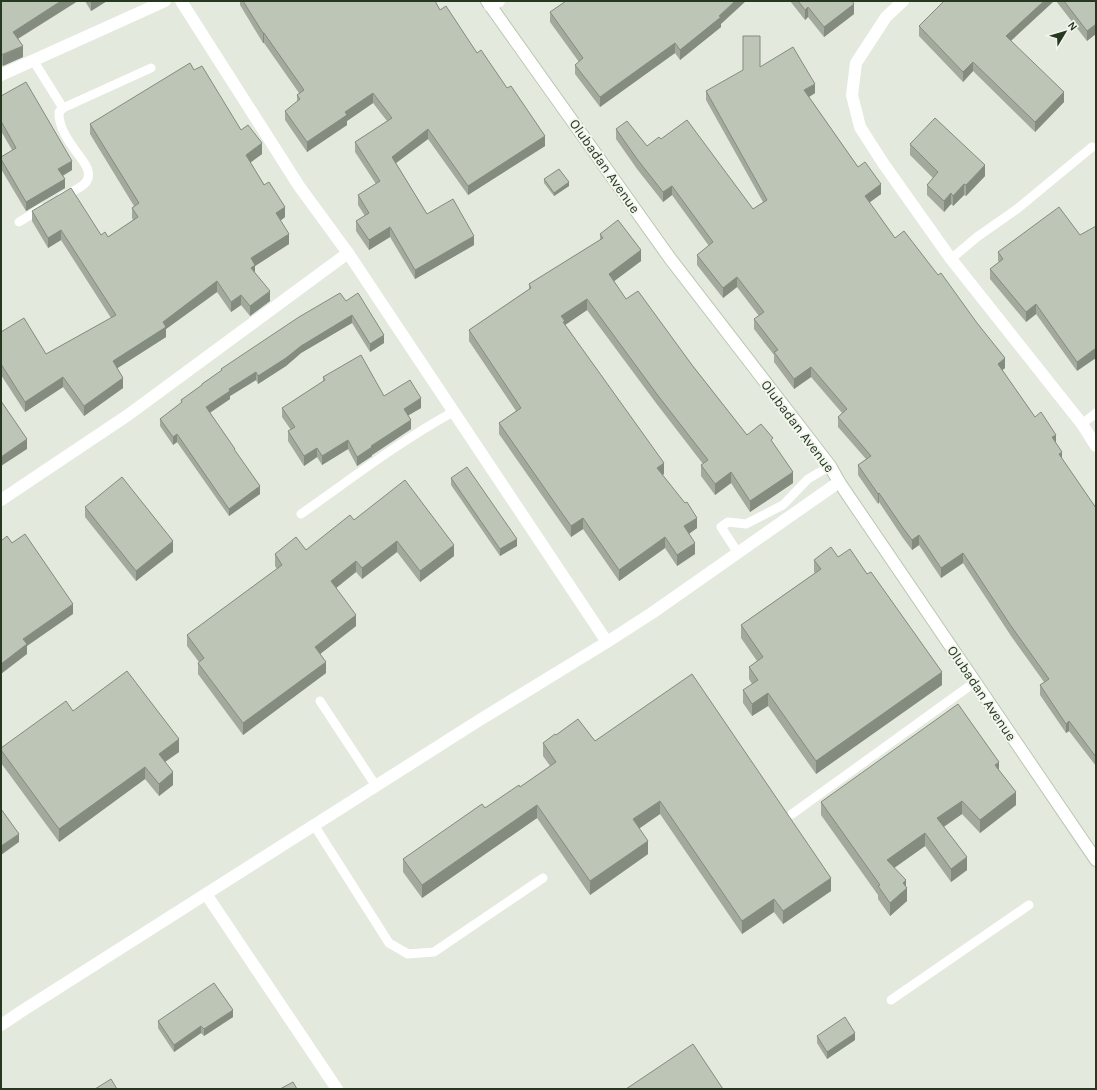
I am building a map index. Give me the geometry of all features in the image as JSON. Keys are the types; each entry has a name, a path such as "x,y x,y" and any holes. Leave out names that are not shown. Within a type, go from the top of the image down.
{"street":[{"path":"1,75 165,1"},
{"path":"181,1 299,186 348,253 607,642"},
{"path":"903,1 886,17 856,63 852,95 860,127 883,163 951,259 1082,424 1096,446"},
{"name":"Olubadan Avenue","path":"492,3 669,257 830,466 839,482 975,682 1092,847 1096,860"},
{"path":"1,500 128,415 348,253"},
{"path":"1,1025 478,721 652,613 839,482"},
{"path":"206,894 337,1089"}],"lane":[{"path":"33,60 63,108"},
{"path":"19,222 86,183 89,179 89,170 63,130 59,112 63,108 151,68"},
{"path":"951,259 976,237 1018,210 1092,147"},
{"path":"301,514 427,426 453,412"},
{"path":"1082,424 1096,414"},
{"path":"738,553 721,527 728,522 746,524 783,505 808,479 830,466"},
{"path":"783,505 786,519"},
{"path":"792,814 975,682"},
{"path":"320,701 376,786"},
{"path":"314,826 389,943 408,954 434,952 543,878"},
{"path":"891,1000 1028,905"}],"building":[{"path":"1,1 61,1 13,32 23,46 1,55"},
{"path":"243,1 435,1 440,10 446,6 477,53 481,50 507,88 511,86 545,136 468,186 428,129 392,157 427,214 453,199 474,236 415,270 390,227 369,240 356,221 369,213 358,195 380,181 355,142 392,118 373,93 345,112 347,115 307,142 285,111 300,99 297,95 304,90 263,33"},
{"path":"566,1 735,1 719,16 721,17 680,50 675,43 600,97 575,65 583,58 550,12"},
{"path":"798,1 852,1 854,4 824,27 808,7 805,10"},
{"path":"944,1 1044,1 1006,36 1064,92 1035,122 973,62 963,72 919,26"},
{"path":"1064,1 1096,1 1096,24 1087,31"},
{"path":"743,36 760,36 760,67 793,47 815,84 804,90 858,167 865,162 881,184 865,196 895,238 904,231 938,275 941,273 977,323 1005,358 998,364 1035,417 1041,412 1056,435 1052,437 1062,452 1059,454 1096,508 1096,757 1069,721 1066,724 1040,685 1049,679 1011,626 963,553 941,568 919,535 912,540 858,465 871,456 838,417 847,409 811,367 794,379 774,352 778,350 754,319 764,312 737,277 723,288 697,255 713,242 672,186 663,192 616,129 627,121 647,146 659,137 661,139 687,120 753,209 767,200 706,91 743,70"},
{"path":"190,63 194,70 202,66 241,130 248,125 262,143 246,155 264,185 269,182 285,207 276,213 289,234 251,258 255,265 251,268 270,291 250,306 241,295 231,302 217,281 163,322 166,327 113,361 123,378 84,406 63,377 25,402 1,364 1,332 24,318 46,354 116,315 61,230 48,238 32,211 71,188 101,235 105,232 108,237 138,217 132,208 139,203 90,124"},
{"path":"26,82 72,161 58,169 65,179 26,202 1,159 1,157 16,148 1,121 1,96"},
{"path":"935,118 985,165 966,185 964,184 953,196 951,193 944,201 927,185 938,172 910,144"},
{"path":"559,169 569,182 554,193 544,179"},
{"path":"1059,207 1080,235 1096,226 1096,348 1077,362 1036,304 1026,312 990,269 1003,259 998,252"},
{"path":"618,220 641,250 609,274 626,299 638,291 692,365 747,435 761,424 773,438 771,440 793,472 750,501 731,472 715,484 701,465 708,460 656,393 587,299 561,316 565,321 563,322 664,463 657,468 685,503 687,502 697,518 684,526 695,543 677,555 665,537 619,570 583,518 571,526 499,423 521,408 469,330 531,288 529,284 603,238 600,234"},
{"path":"340,293 346,301 358,293 384,335 370,344 352,315 301,346 286,358 258,376 256,372 229,389 230,391 206,407 260,486 229,509 177,434 173,437 160,419 182,402 181,400 222,370 221,369 299,317"},
{"path":"361,355 384,396 410,380 421,398 404,409 411,420 357,457 348,440 322,456 317,448 304,456 288,431 295,427 282,408 325,380 323,377"},
{"path":"1,401 27,439 1,457"},
{"path":"467,467 517,539 500,549 451,478"},
{"path":"122,477 173,541 136,571 85,507"},
{"path":"405,480 454,545 420,571 397,541 362,568 356,561 331,581 356,615 315,647 326,662 243,723 198,663 204,658 187,635 282,565 275,554 296,537 306,550 350,515 354,520"},
{"path":"25,534 73,604 23,639 27,644 1,664 1,541 7,536 12,543"},
{"path":"831,547 838,557 850,549 867,574 871,572 942,672 816,761 768,693 752,704 743,690 758,680 749,667 763,657 741,625 821,569 814,560"},
{"path":"127,671 179,739 159,754 173,772 159,784 145,767 59,829 1,748 66,701 73,711"},
{"path":"692,674 831,878 783,911 774,899 742,921 660,801 633,819 648,841 590,881 537,805 422,885 403,859 482,804 485,808 519,785 520,787 556,762 543,743 578,719 595,741"},
{"path":"958,704 999,762 995,765 1016,792 980,820 962,801 937,818 967,857 951,869 925,833 887,860 906,880 903,883 907,888 890,903 878,886 880,885 821,802"},
{"path":"1,809 19,834 1,846"},
{"path":"214,983 233,1010 204,1029 201,1026 174,1045 158,1021"},
{"path":"845,1017 855,1033 827,1052 817,1036"},
{"path":"693,1044 723,1089 626,1089"},
{"path":"111,1079 117,1089 95,1089"},
{"path":"293,1082 297,1089 280,1089"}]}
